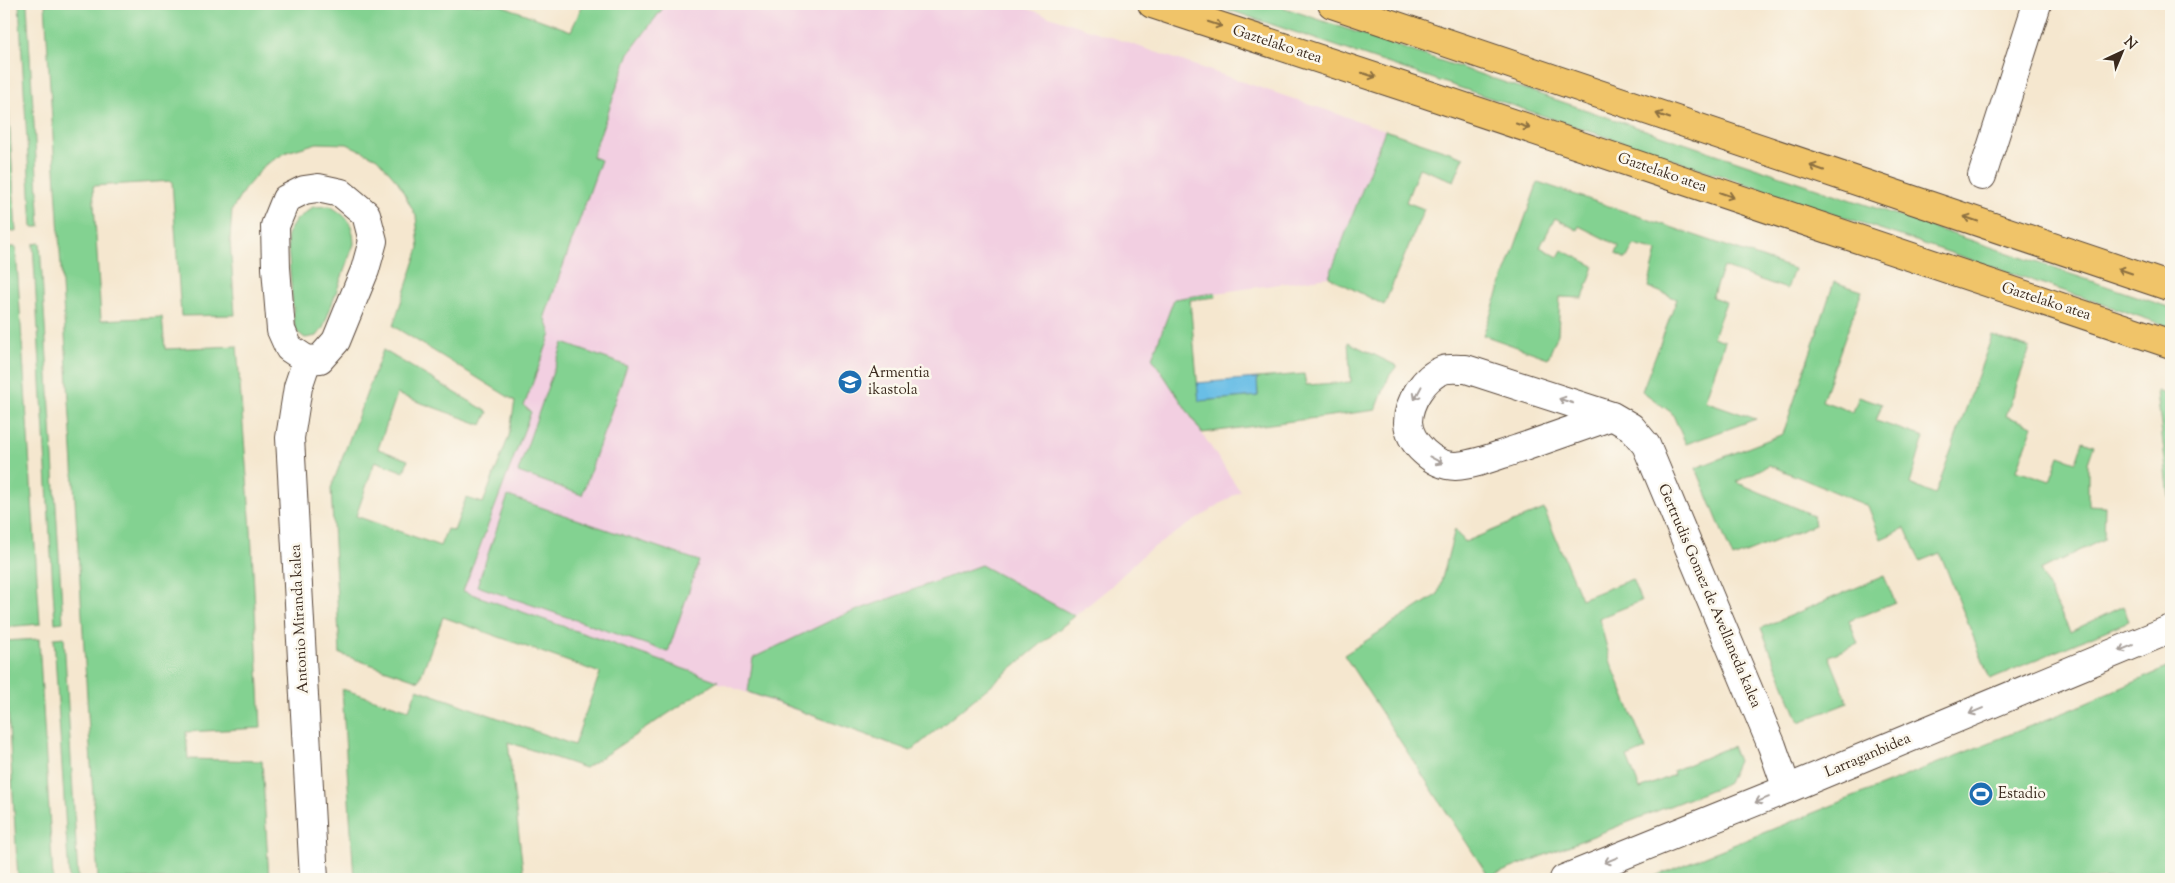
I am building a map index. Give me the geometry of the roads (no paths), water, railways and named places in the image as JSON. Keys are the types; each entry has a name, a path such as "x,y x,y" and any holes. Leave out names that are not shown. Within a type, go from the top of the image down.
{"main road":[{"name":"Gaztelako atea","path":"1152,4 2171,344"},
{"path":"1332,4 2171,287"}],"street":[{"path":"1982,176 2037,4"},
{"path":"318,188 341,193 366,214 373,241 365,270 336,341 320,359 307,360 289,348 281,330 275,226 286,199 304,190 318,188"},
{"name":"Antonio Miranda kalea","path":"307,360 298,387 290,438 314,879"},
{"name":"Gertrudis Gomez de Avellaneda kalea","path":"1612,416 1482,461 1454,466 1440,463 1426,454 1415,440 1408,422 1419,389 1428,379 1444,370 1466,369 1612,416 1630,427 1646,445 1765,729 1787,790"},
{"name":"Larraganbidea","path":"1564,879 1787,790 2171,629"}],"water":[{"path":"1257,378 1258,396 1199,401 1197,383"}],"place":[{"name":"Armentia ikastola","path":"850,382"},
{"name":"Estadio","path":"1981,794"}]}
